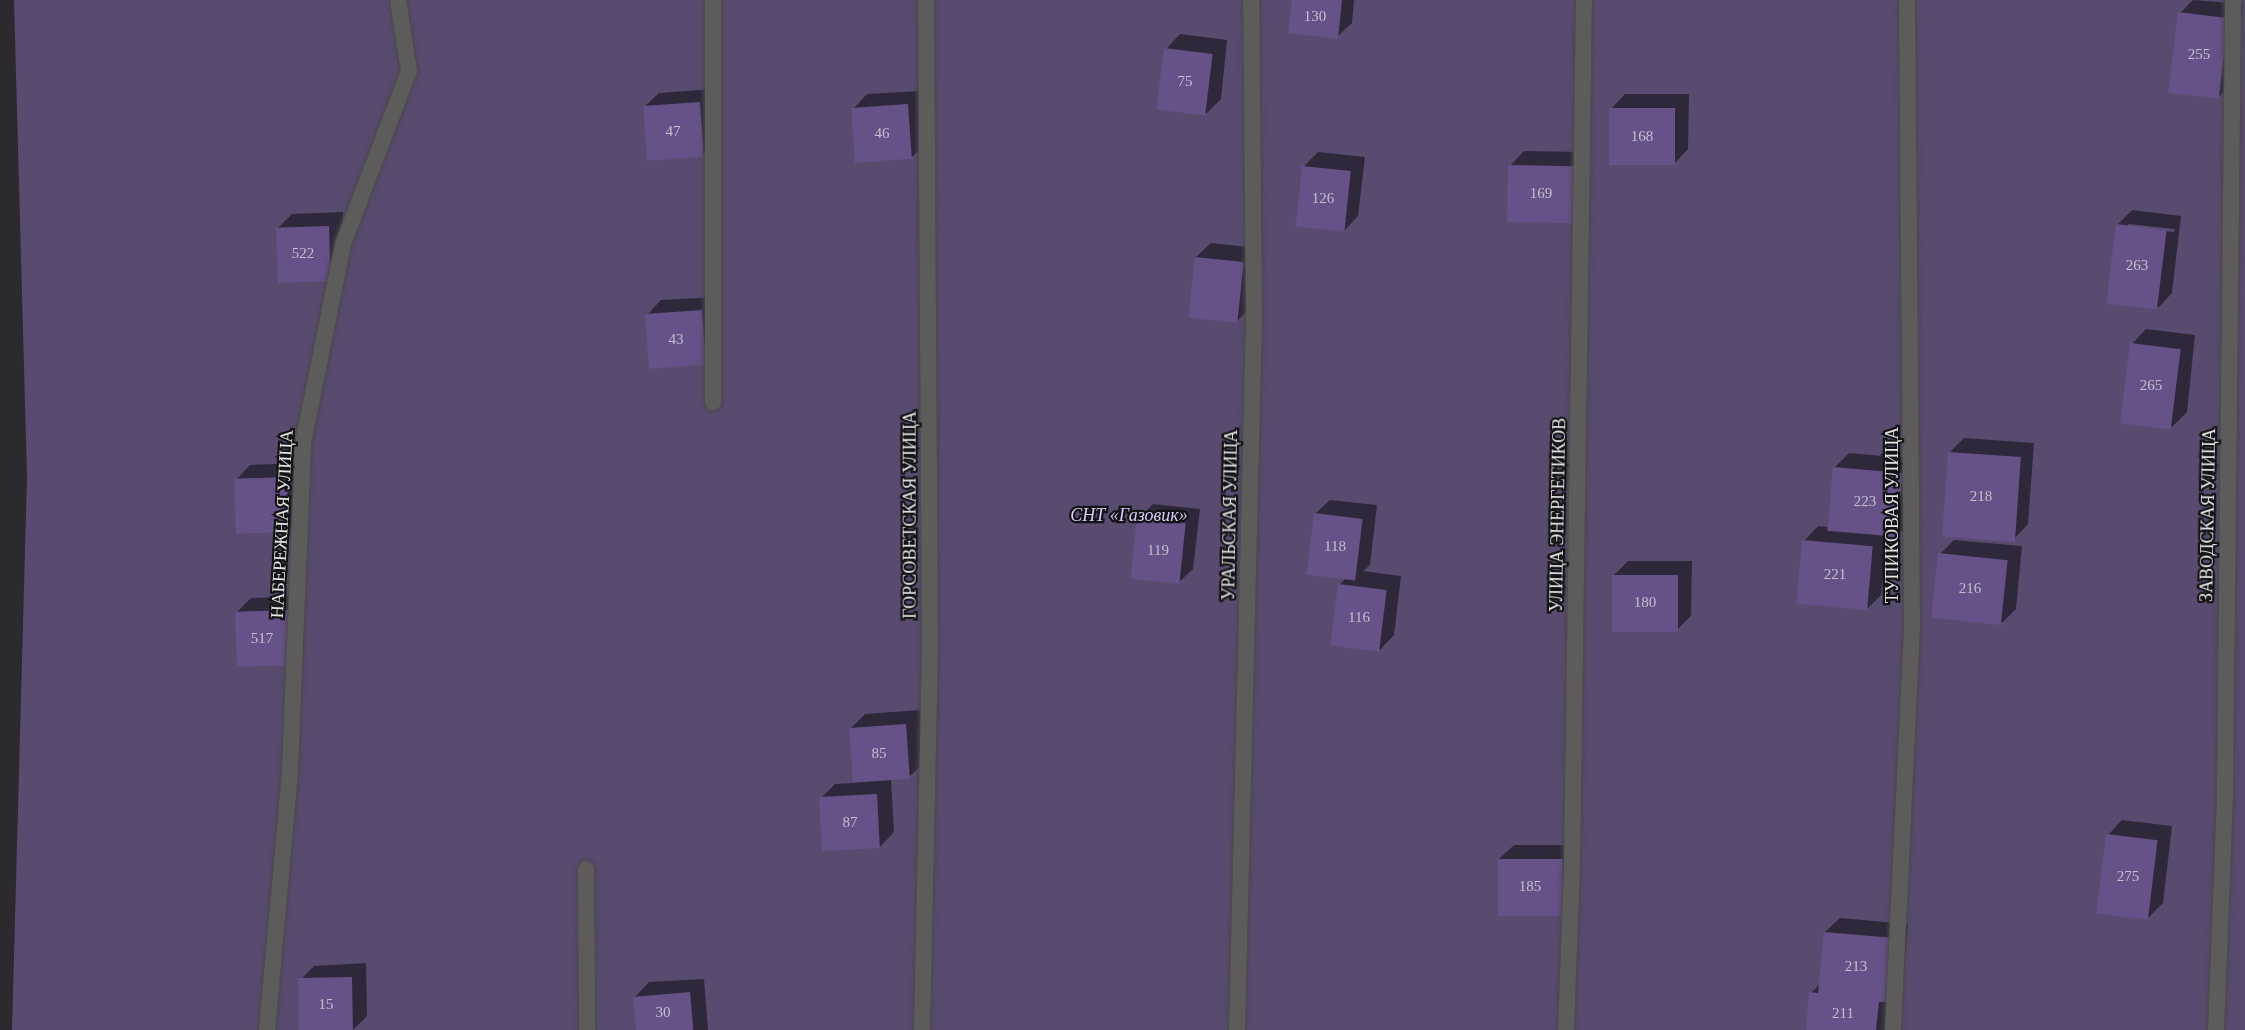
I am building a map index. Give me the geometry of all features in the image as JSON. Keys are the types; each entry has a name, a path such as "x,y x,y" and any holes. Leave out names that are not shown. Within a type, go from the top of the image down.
{"lane":[{"name":"НАБЕРЕЖНАЯ УЛИЦА","path":"267,1030 290,770 303,443 343,244 410,71 398,0"},
{"path":"713,0 713,402"},
{"name":"ГОРСОВЕТСКАЯ УЛИЦА","path":"922,1030 930,643 926,0"},
{"name":"УРАЛЬСКАЯ УЛИЦА","path":"1237,1030 1254,317 1251,0"},
{"name":"УЛИЦА ЭНЕРГЕТИКОВ","path":"1566,1030 1572,866 1584,0"},
{"name":"ТУПИКОВАЯ УЛИЦА","path":"1893,1030 1912,624 1907,0"},
{"name":"ЗАВОДСКАЯ УЛИЦА","path":"2216,1030 2224,794 2233,0"},
{"path":"586,868 587,1030"}],"green space":[{"name":"СНТ «Газовик»","path":"14,0 2245,0 2245,1030 12,1030 27,477"}],"building":[{"path":"1292,0 1342,0 1338,39 1288,33"},
{"path":"2178,12 2229,18 2219,99 2168,92"},
{"path":"1164,48 1213,54 1205,116 1156,110"},
{"path":"700,102 704,157 647,161 643,106"},
{"path":"908,104 912,159 855,163 851,108"},
{"path":"1609,108 1675,108 1675,165 1609,165"},
{"path":"1508,165 1574,166 1573,223 1507,222"},
{"path":"1302,166 1351,171 1344,232 1296,227"},
{"path":"2116,224 2167,230 2157,310 2106,303"},
{"path":"329,226 331,281 278,283 276,228"},
{"path":"1195,257 1244,262 1237,323 1189,318"},
{"path":"702,310 706,365 649,369 645,314"},
{"path":"2130,343 2181,349 2171,430 2120,423"},
{"path":"1948,452 2021,457 2015,542 1942,537"},
{"path":"1833,467 1903,473 1897,537 1827,531"},
{"path":"287,477 289,532 236,534 234,479"},
{"path":"1314,513 1363,519 1355,581 1306,575"},
{"path":"1137,518 1186,523 1179,584 1131,579"},
{"path":"1802,540 1873,546 1867,610 1796,604"},
{"path":"1938,553 2008,560 2001,625 1931,618"},
{"path":"1612,575 1678,575 1678,632 1612,632"},
{"path":"1338,584 1387,590 1379,652 1330,646"},
{"path":"288,610 290,665 237,667 235,612"},
{"path":"906,724 910,779 853,783 849,728"},
{"path":"877,794 880,848 822,851 819,797"},
{"path":"2106,834 2158,840 2148,920 2096,913"},
{"path":"1498,859 1563,859 1563,916 1498,916"},
{"path":"1824,932 1894,938 1889,1002 1879,1002 1876,1030 1806,1030 1809,992 1818,993"},
{"path":"352,977 353,1030 299,1030 298,978"},
{"path":"690,992 693,1030 636,1030 633,997"}]}
